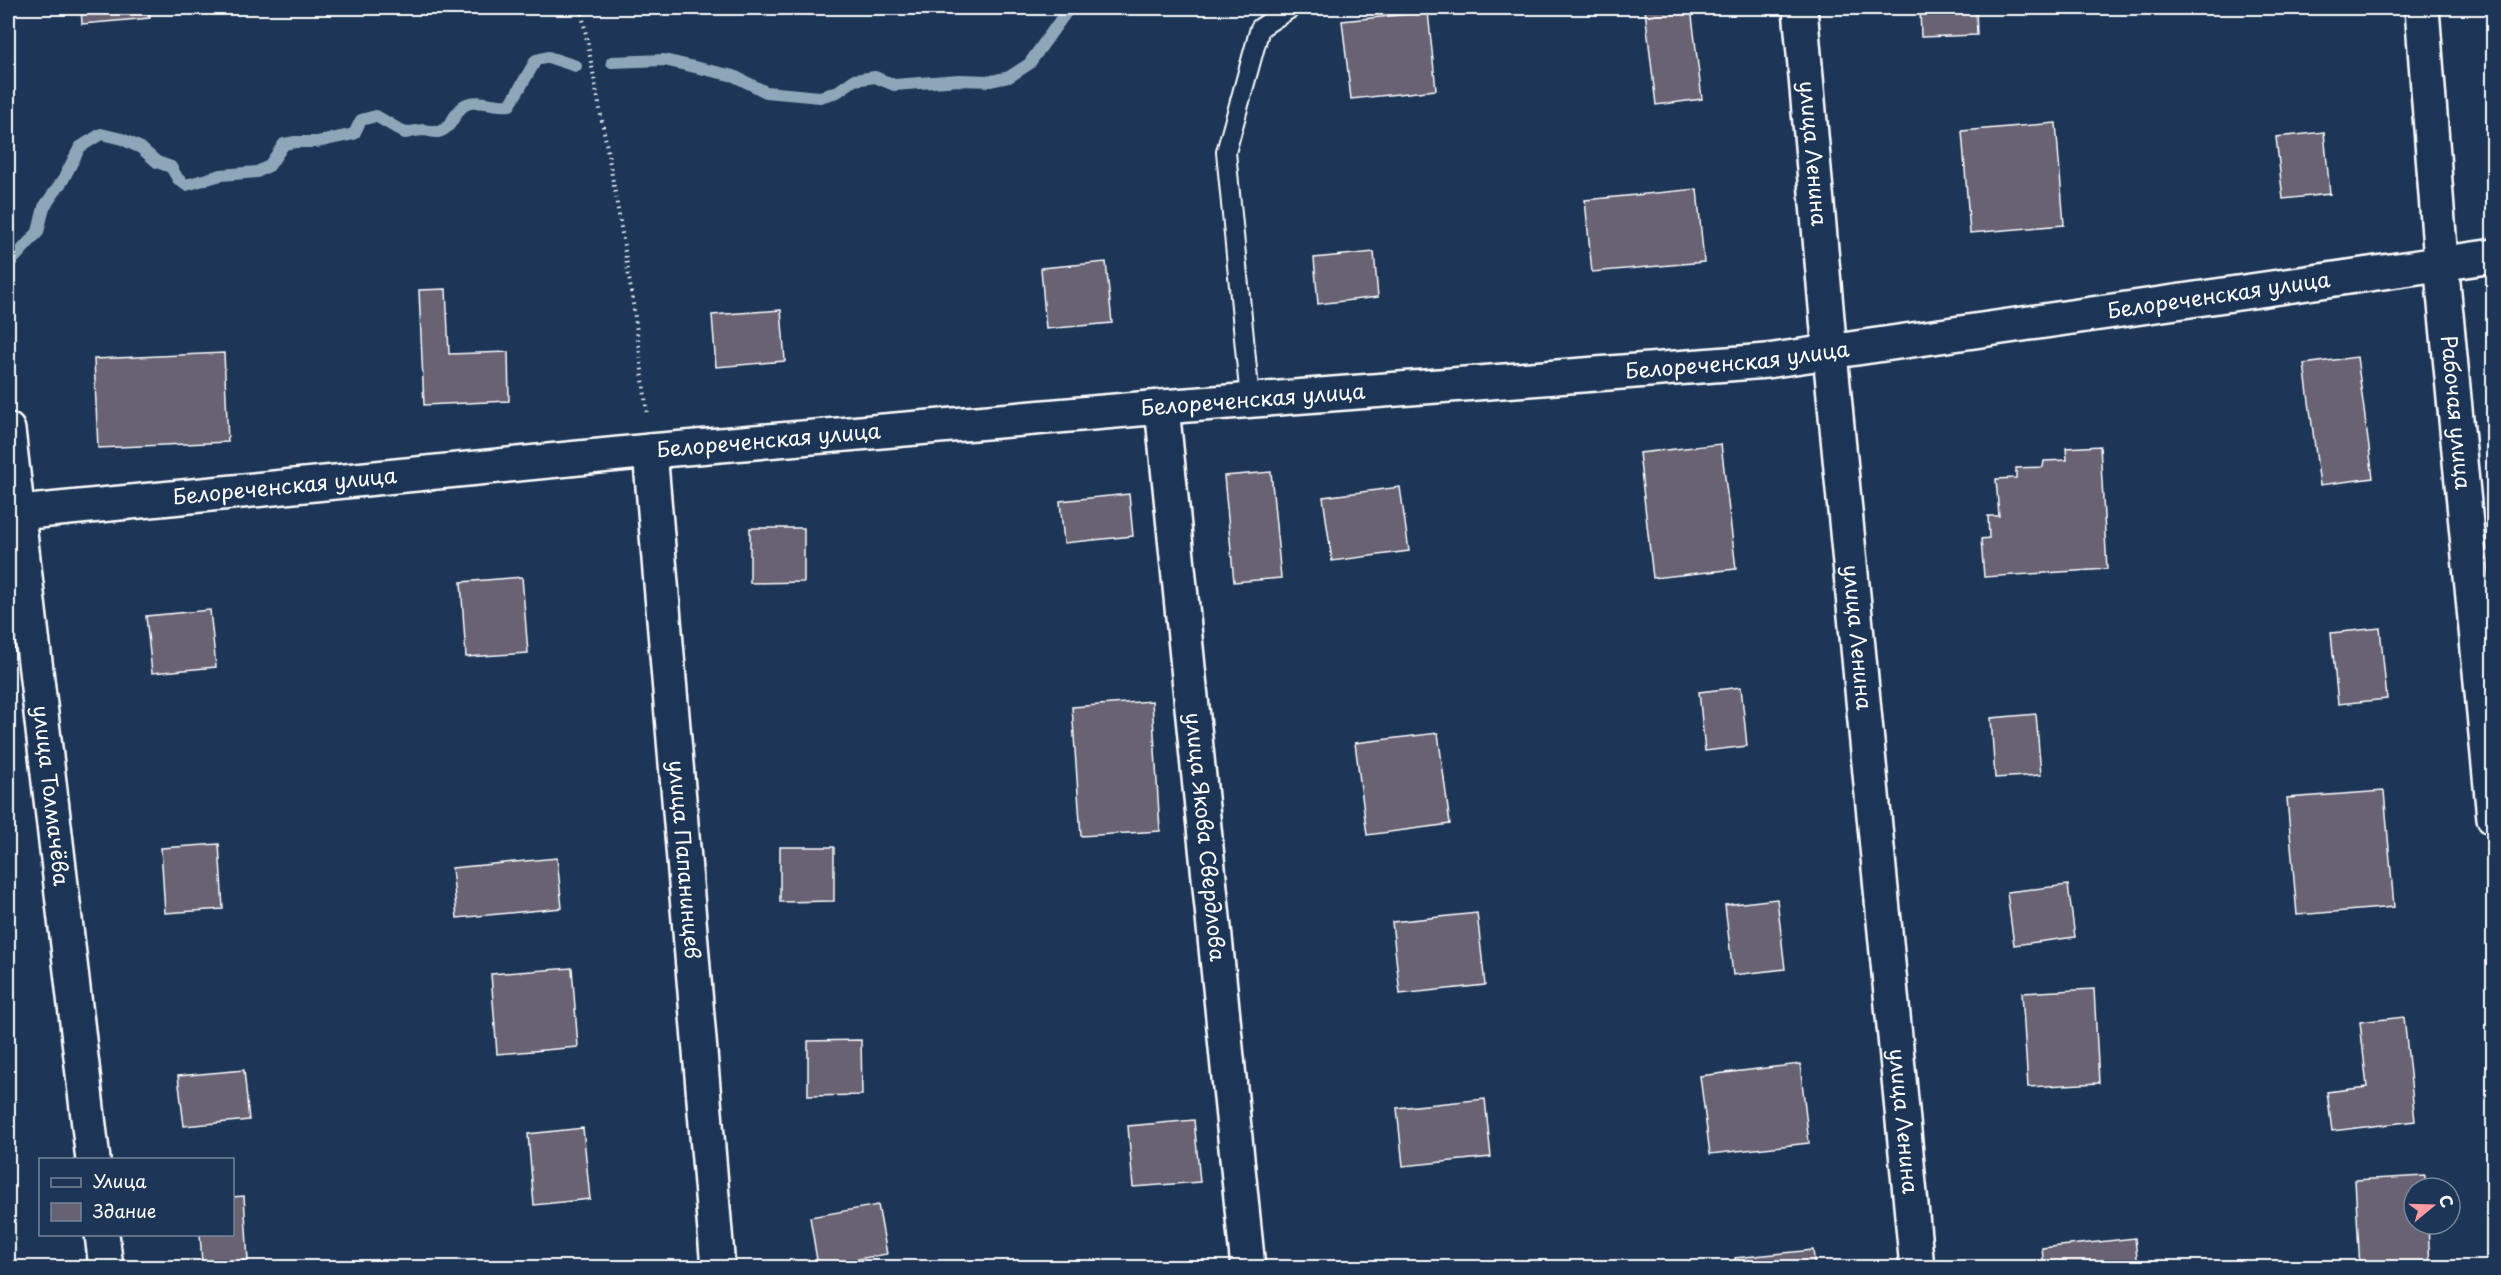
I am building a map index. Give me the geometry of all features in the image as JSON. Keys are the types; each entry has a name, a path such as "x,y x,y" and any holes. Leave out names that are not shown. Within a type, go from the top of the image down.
{"street":[{"name":"улица Ленина","path":"1800,8 1830,353 1917,1268"},
{"name":"Рабочая улица","path":"2422,8 2441,262 2493,818"},
{"name":"Белореченская улица","path":"13,513 650,451 1162,407 1767,361 2493,256"},
{"name":"улица Якова Свердлова","path":"1162,407 1248,1268"},
{"name":"улица Толмачёва","path":"8,430 13,513 93,1158"},
{"name":"улица Папанинцев","path":"650,451 718,1268"},
{"path":"102,1236 106,1268"}],"lane":[{"path":"1250,400 1226,152 1260,28 1291,8"}],"path":[{"path":"581,8 618,203 639,342 650,451"}],"building":[{"path":"81,8 149,8 150,18 82,24"},
{"path":"1691,8 1702,99 1656,105 1645,10"},
{"path":"1920,8 1976,8 1977,35 1921,37"},
{"path":"1428,12 1436,90 1351,99 1342,21"},
{"path":"2056,123 2064,225 1970,233 1962,131"},
{"path":"2324,132 2330,194 2283,199 2276,137"},
{"path":"1697,189 1704,262 1592,272 1585,200"},
{"path":"1374,252 1378,297 1318,304 1314,258"},
{"path":"1106,262 1112,323 1046,329 1041,268"},
{"path":"446,289 449,354 508,352 509,401 424,405 419,290"},
{"path":"781,310 785,361 716,367 712,315"},
{"path":"224,353 228,442 98,448 94,359"},
{"path":"2357,357 2373,478 2320,485 2304,364"},
{"path":"1721,444 1736,569 1653,578 1639,453"},
{"path":"2100,446 2107,569 1984,577 1981,539 1989,538 1988,516 1999,516 1996,479 2016,478 2016,468 2043,467 2044,461 2067,460 2066,448"},
{"path":"1271,472 1281,578 1234,582 1224,476"},
{"path":"1400,487 1409,551 1332,561 1323,497"},
{"path":"1129,494 1133,536 1064,543 1060,501"},
{"path":"750,528 804,528 804,582 750,583"},
{"path":"522,577 528,653 466,657 461,582"},
{"path":"210,610 216,667 152,673 146,616"},
{"path":"2380,628 2387,699 2338,704 2331,633"},
{"path":"1741,687 1747,746 1705,751 1699,692"},
{"path":"1152,701 1160,831 1081,836 1072,707"},
{"path":"2036,714 2041,775 1995,778 1991,718"},
{"path":"1438,733 1450,824 1367,835 1355,743"},
{"path":"2384,791 2394,907 2297,915 2287,798"},
{"path":"219,844 223,909 165,913 161,848"},
{"path":"780,847 834,847 834,901 780,902"},
{"path":"557,858 562,908 457,918 452,868"},
{"path":"2068,885 2075,937 2014,945 2007,892"},
{"path":"1777,899 1785,969 1733,975 1725,905"},
{"path":"1477,913 1485,985 1400,994 1392,922"},
{"path":"572,968 578,1047 497,1054 491,974"},
{"path":"2094,989 2099,1083 2028,1087 2022,993"},
{"path":"2404,1017 2415,1121 2332,1131 2327,1092 2367,1087 2360,1022"},
{"path":"861,1040 862,1095 808,1096 808,1041"},
{"path":"1800,1064 1809,1143 1710,1154 1700,1076"},
{"path":"244,1070 249,1120 184,1126 178,1076"},
{"path":"1485,1099 1491,1157 1403,1166 1397,1108"},
{"path":"1194,1120 1200,1182 1133,1187 1128,1126"},
{"path":"583,1128 590,1199 534,1205 528,1134"},
{"path":"2402,1177 2402,1236 2429,1236 2430,1268 2360,1268 2355,1180"},
{"path":"244,1196 248,1261 202,1263 200,1236 234,1236 234,1197"},
{"path":"878,1205 887,1254 818,1266 810,1217"},
{"path":"2135,1238 2138,1268 2044,1268 2042,1248"},
{"path":"1813,1250 1815,1268 1736,1268 1735,1258"}],"waterway":[{"path":"612,62 664,60 734,76 766,92 820,97 837,92 854,80 875,77 894,85 959,80 991,81 1009,77 1029,64 1069,8"},
{"path":"8,265 38,232 44,207 63,180 80,147 101,134 122,139 141,148 157,162 171,167 178,179 186,185 221,175 257,172 269,166 284,144 317,142 354,134 361,120 376,116 405,133 422,130 440,131 449,125 460,109 467,104 477,102 510,105 536,60 548,57 576,66"}]}
